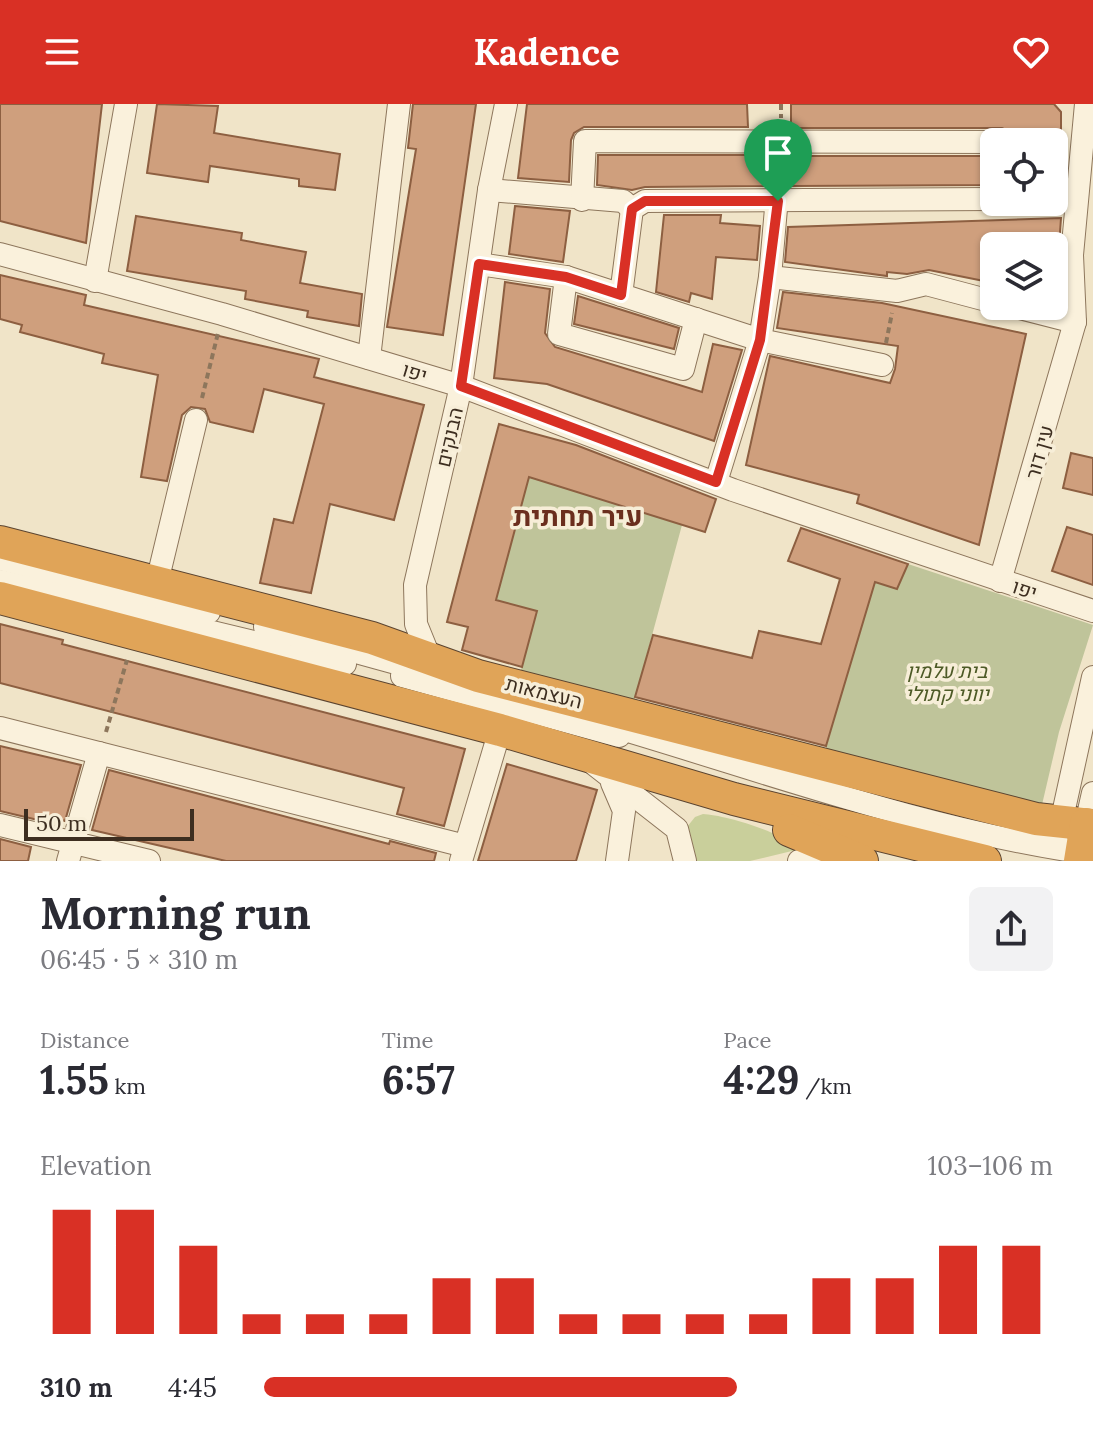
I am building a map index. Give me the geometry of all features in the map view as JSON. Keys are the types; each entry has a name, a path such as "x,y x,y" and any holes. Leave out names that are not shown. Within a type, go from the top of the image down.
{"highway":[{"name":"העצמאות","path":"0,542 372,638 445,665 1036,819 1076,840"},
{"path":"0,598 500,730 734,799 985,861"},
{"path":"734,799 841,860"}],"street":[{"path":"95,281 126,104"},
{"path":"369,358 399,104"},
{"name":"עין דור","path":"1068,187 1086,104"},
{"name":"הבנקים","path":"445,665 427,651 421,638 416,624 415,585 461,386 503,108"},
{"path":"716,482 760,340 770,277 782,140"},
{"path":"582,200 585,141 980,142"},
{"path":"489,190 623,201 632,209"},
{"path":"632,209 645,201 980,199"},
{"path":"621,295 632,209"},
{"name":"עין דור","path":"1000,581 1075,322 1067,216"},
{"name":"יפו","path":"0,254 222,314 461,386 716,482 1093,611"},
{"path":"1072,255 1093,270"},
{"path":"479,264 566,277 760,340 882,365"},
{"path":"566,277 559,334 683,369 696,319"},
{"path":"770,277 897,291 926,284 980,298"},
{"name":"עין דור","path":"1075,322 1093,304"},
{"path":"1067,320 1075,322"},
{"path":"157,582 196,420"},
{"path":"0,559 420,670 719,757 868,805 1076,840"},
{"path":"0,581 182,627 428,681 681,754 842,811 946,838 1076,840"},
{"path":"1076,840 1093,677"},
{"path":"0,728 463,854 500,730"},
{"path":"71,852 99,753"},
{"path":"583,754 677,829 685,860"},
{"path":"607,776 619,794 624,811 617,861"},
{"path":"0,825 71,852 149,861"},
{"path":"799,861 841,860"}],"path":[{"path":"882,365 897,291"},
{"path":"196,420 222,314"},
{"path":"99,753 134,633"}],"green space":[{"path":"529,477 682,525 632,709 519,677 537,611 496,600"},
{"name":"בית עלמין יווני קתולי","path":"908,564 1093,625 1059,732 1041,809 825,751 875,582 897,589"},
{"path":"703,814 739,821 767,831 790,843 796,850 750,861 692,861 693,846 687,827 695,817"}],"building":[{"path":"0,104 102,104 86,243 0,221"},
{"path":"157,104 218,106 214,133 340,154 335,190 299,186 299,179 210,166 208,182 147,173"},
{"path":"413,104 476,104 443,335 387,327 416,149 408,148"},
{"path":"527,104 747,104 748,127 584,127 574,133 571,140 569,182 518,178"},
{"path":"791,104 1054,104 1061,112 1061,128 791,128"},
{"path":"598,155 767,155 764,186 645,187 632,190 597,185"},
{"path":"795,156 980,156 980,185 792,186"},
{"path":"515,206 570,211 563,262 509,254"},
{"path":"664,215 721,215 720,223 760,226 757,260 716,257 712,299 691,293 689,302 656,292"},
{"path":"136,216 242,233 241,240 306,252 300,283 362,294 359,326 307,317 308,311 245,299 246,291 127,271"},
{"path":"1061,218 1060,232 980,232 980,280 929,270 907,274 887,272 887,276 785,262 788,227"},
{"path":"0,275 86,295 84,305 319,359 314,377 424,405 394,520 330,504 311,593 260,583 274,519 293,523 324,404 264,389 253,432 210,422 205,409 191,407 182,415 167,481 141,477 158,375 102,363 104,354 20,332 22,325 0,319"},
{"path":"505,282 550,289 545,333 555,347 702,392 713,344 742,350 714,441 547,384 494,378"},
{"path":"783,292 882,303 1026,334 979,545 857,503 859,495 746,465 770,356 890,383 895,369 898,346 777,328"},
{"path":"578,296 679,328 674,349 574,324"},
{"path":"499,424 576,445 716,499 705,532 529,477 496,600 537,611 522,667 462,650 468,627 447,622"},
{"path":"1071,453 1093,458 1093,495 1063,488"},
{"path":"1067,527 1093,535 1093,585 1052,571"},
{"path":"801,528 908,564 897,589 875,582 826,746 635,697 653,635 752,658 759,631 821,644 840,579 788,561"},
{"path":"0,624 63,640 62,644 465,749 444,826 397,814 404,788 0,683"},
{"path":"0,746 81,765 65,821 39,815 38,820 0,811"},
{"path":"507,764 597,790 576,861 478,861"},
{"path":"109,770 389,844 390,841 436,853 434,861 226,861 92,830"},
{"path":"0,839 31,847 28,861 0,861"}],"district":[{"name":"עיר תחתית","path":"578,516"}],"route":[{"path":"645,201 778,201 760,340 716,482 461,386 479,264 566,277 621,295 632,209 645,201"}]}
